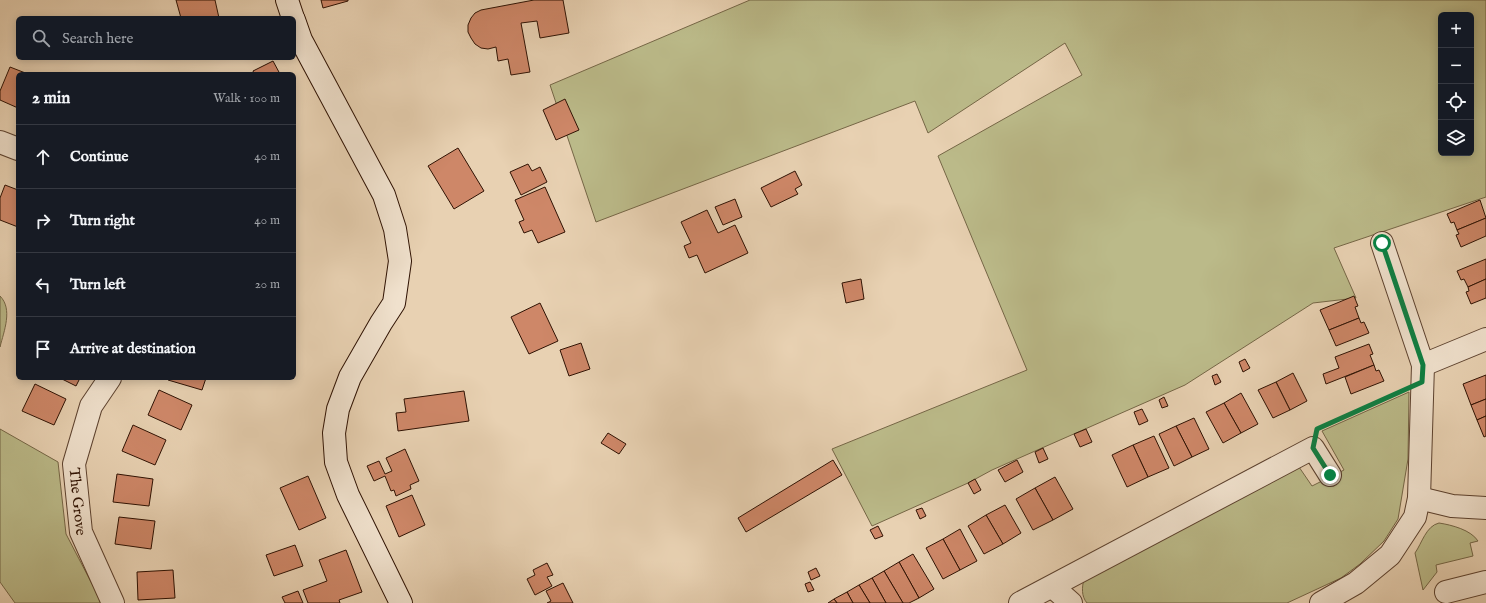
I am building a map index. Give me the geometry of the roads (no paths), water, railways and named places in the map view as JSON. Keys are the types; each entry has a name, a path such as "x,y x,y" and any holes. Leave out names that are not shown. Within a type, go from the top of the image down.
{"street":[{"path":"287,0 293,16"},
{"path":"296,25 301,40 384,195 395,229 400,261 394,303 350,377 338,409 334,433 336,462 348,495 401,603"},
{"path":"0,142 16,148"},
{"path":"1321,603 1356,583 1390,554 1415,517 1419,498 1423,373 1382,243"},
{"path":"1423,373 1486,340"},
{"name":"The Grove","path":"109,380 91,406 74,464 81,532 113,603"},
{"path":"1020,603 1053,587 1313,448 1330,475"},
{"path":"1419,498 1452,506 1486,508"},
{"path":"1446,592 1486,582"},
{"path":"1053,587 1071,603"}]}
